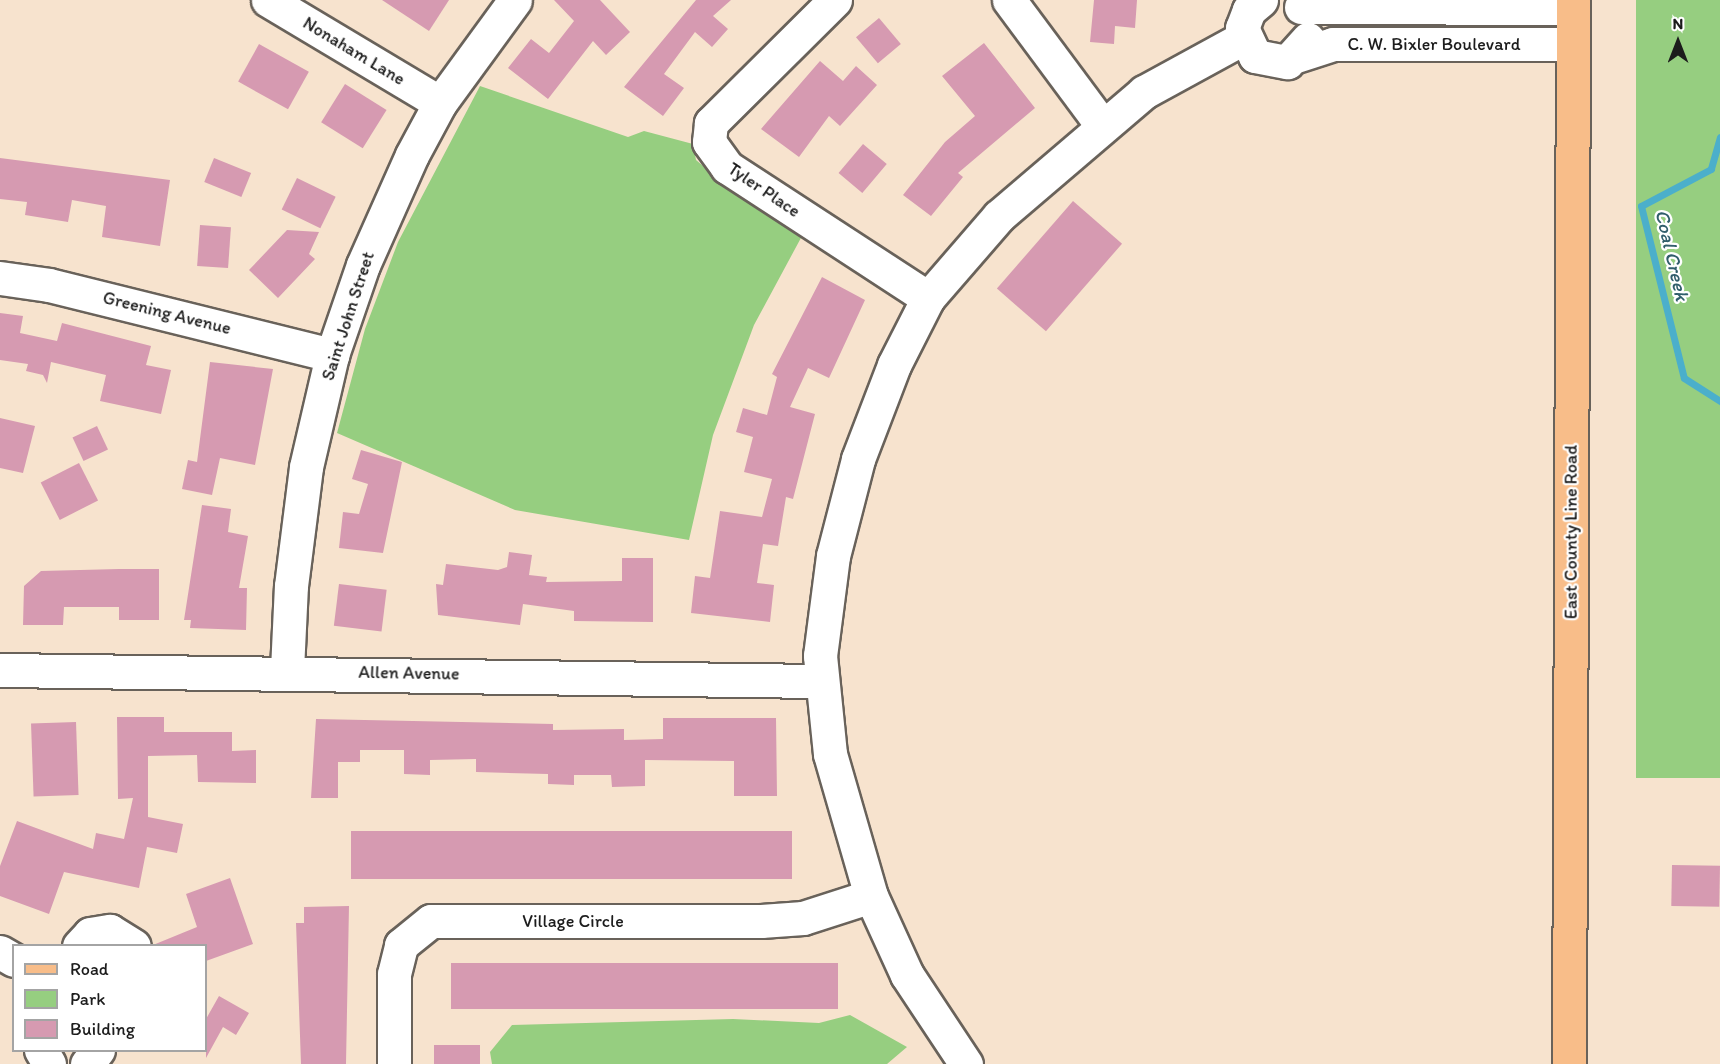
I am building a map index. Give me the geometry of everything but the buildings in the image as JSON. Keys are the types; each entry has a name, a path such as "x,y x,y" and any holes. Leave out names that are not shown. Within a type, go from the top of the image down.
{"main road":[{"name":"East County Line Road","path":"1569,1064 1573,4"}],"street":[{"name":"Nonaham Lane","path":"268,0 440,103"},
{"name":"Saint John Street","path":"287,670 291,586 306,467 332,355 363,265 440,103 515,0"},
{"name":"Tyler Place","path":"835,0 711,123 709,142 727,167 928,298"},
{"path":"1009,0 1101,124"},
{"path":"1295,4 1308,38 1296,56"},
{"name":"C. W. Bixler Boulevard","path":"1295,4 1573,4"},
{"path":"966,1064 907,975 871,896 830,754 819,681 833,556 858,459 928,298 999,216 1101,124 1250,12"},
{"name":"C. W. Bixler Boulevard","path":"1250,12 1265,62 1296,56 1333,44 1573,44"},
{"name":"Greening Avenue","path":"0,278 118,301 332,355"},
{"name":"Allen Avenue","path":"0,670 287,670 819,681"},
{"name":"Village Circle","path":"394,1064 396,964 401,945 430,921 760,921 803,918 871,896"},
{"path":"80,944 90,934 110,931 132,944"},
{"path":"87,1064 96,1052"}],"green space":[{"path":"1636,0 1720,0 1720,778 1636,778"},
{"path":"480,86 628,137 644,131 693,144 696,160 734,192 802,236 754,325 713,435 689,540 515,510 337,433 365,329 398,242"},
{"path":"850,1015 907,1047 887,1064 492,1064 490,1052 512,1025 733,1019 819,1023"}],"waterway":[{"name":"Coal Creek","path":"1720,137 1711,169 1641,206 1684,378 1720,401"}]}
